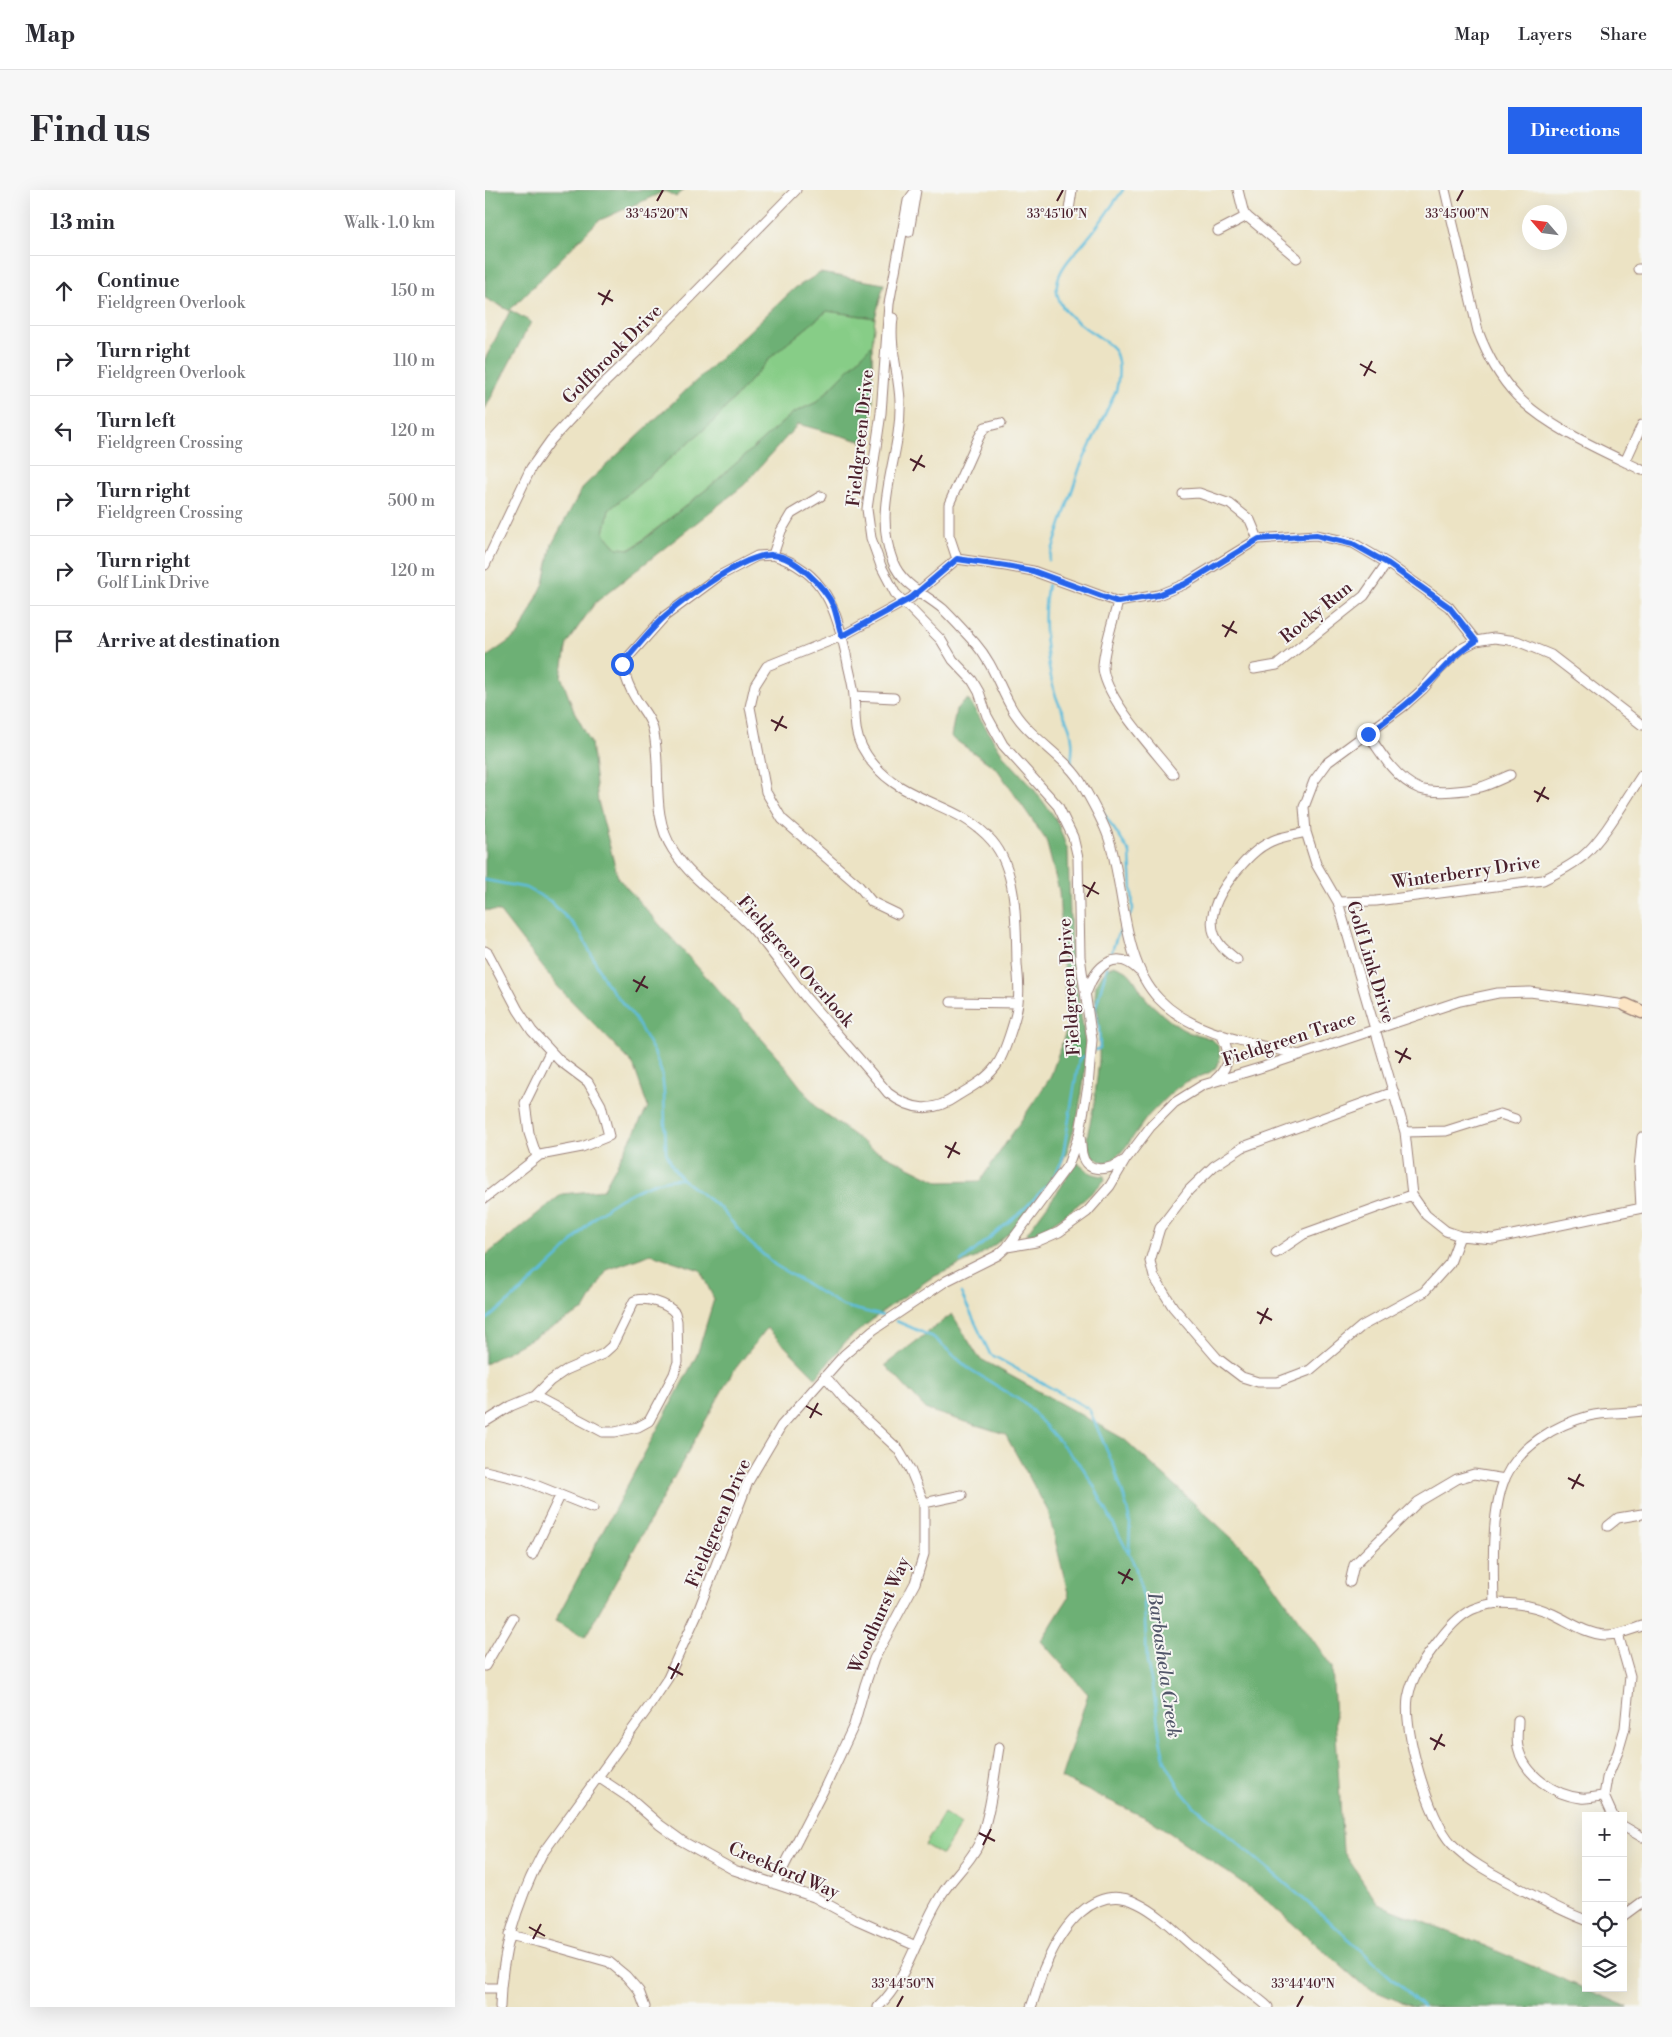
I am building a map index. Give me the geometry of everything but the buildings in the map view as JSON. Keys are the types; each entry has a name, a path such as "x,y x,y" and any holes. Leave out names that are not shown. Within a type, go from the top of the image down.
{"street":[{"name":"Golfbrook Drive","path":"485,565 531,468 551,440 600,387 796,190"},
{"name":"Fieldgreen Drive","path":"915,190 915,201 892,323 900,402 897,442 886,493 884,532 894,564 910,585 942,609 976,644 992,665 1013,711 1032,735 1082,783 1108,837 1135,957 1144,977 1156,996 1177,1016 1203,1029 1299,1055"},
{"name":"Fieldgreen Drive","path":"500,2007 500,1988 509,1935 529,1879 542,1854 668,1678 697,1614 748,1482 781,1426 844,1356 873,1330 946,1281 998,1254 1007,1247 1067,1165 1080,1132 1088,1086 1092,1040 1079,946 1078,858 1069,824 1051,797 1003,745 987,716 979,692 972,680 953,660 941,640 895,593 881,566 871,538 867,509 881,413 889,304 908,200 915,190"},
{"path":"1069,210 1072,190"},
{"path":"1238,190 1244,214 1297,258"},
{"path":"1445,190 1478,331 1499,374 1517,396 1536,413 1569,433 1642,470"},
{"path":"1218,231 1247,216"},
{"path":"957,559 949,535 949,504 985,427 1001,423"},
{"path":"1625,462 1642,425"},
{"path":"1183,494 1199,493 1231,504 1250,520 1259,539"},
{"path":"773,554 781,531 791,514 821,496"},
{"path":"897,914 872,902 858,885 782,819 766,792 752,720 751,696 755,685 767,666 842,636 903,603 957,559 1033,571 1118,602 1158,595 1176,588 1259,539 1316,535 1353,544 1387,563 1449,607 1476,641"},
{"name":"Fieldgreen Overlook","path":"773,554 789,560 816,580 833,606 842,636 854,696 855,732 862,748 875,767 901,789 973,823 992,841 1004,861 1013,894 1018,1003 1007,1040 996,1067 945,1105 930,1108 907,1105 888,1094 807,998 749,925 695,879 673,850 662,830 659,813 657,749 653,727 629,684 622,664 665,616 719,576 757,556 773,554"},
{"name":"Rocky Run","path":"1254,669 1277,665 1364,596 1387,563"},
{"path":"1118,602 1103,666 1109,686 1119,706 1173,774"},
{"name":"Golf Link Drive","path":"1641,1208 1493,1239 1460,1236 1447,1231 1426,1216 1412,1195 1405,1132 1394,1092 1338,902 1316,864 1306,832 1304,807 1314,781 1328,762 1368,734 1423,689 1461,649 1476,641 1494,638 1517,641 1551,655 1642,725"},
{"path":"854,696 894,698"},
{"path":"1368,734 1382,756 1404,779 1420,789 1440,792 1481,787 1510,775"},
{"name":"Winterberry Drive","path":"1338,902 1376,901 1543,880 1564,870 1594,845 1642,775"},
{"path":"1237,960 1218,942 1213,928 1215,901 1242,864 1259,848 1273,840 1306,832"},
{"path":"485,951 488,953 518,1010 532,1030 550,1052 588,1082 601,1105 609,1136 581,1147 540,1155 485,1198"},
{"path":"1087,993 1095,974 1110,961 1125,962 1133,965 1144,977"},
{"name":"Fieldgreen Trace","path":"1007,1247 1044,1239 1059,1232 1087,1212 1109,1186 1125,1159 1151,1126 1174,1103 1203,1085 1460,1001 1499,993 1530,992 1626,1005 1642,1012"},
{"path":"951,1002 1018,1003"},
{"path":"1626,1005 1642,1004"},
{"path":"1213,1082 1222,1074 1228,1058 1225,1042 1220,1033"},
{"path":"537,1157 529,1134 525,1103 550,1052"},
{"path":"1394,1092 1243,1147 1214,1166 1189,1190 1160,1228 1150,1261 1154,1278 1173,1307 1217,1358 1242,1378 1258,1382 1278,1382 1310,1370 1362,1326 1424,1292 1450,1263 1460,1236"},
{"path":"1405,1132 1446,1130 1500,1114 1515,1119"},
{"path":"1080,1132 1082,1156 1093,1168 1101,1170 1114,1168 1125,1159"},
{"path":"1641,1208 1639,1168 1642,1137"},
{"path":"1276,1253 1304,1234 1412,1195"},
{"path":"485,1422 511,1406 535,1396 550,1381 566,1370 603,1354 612,1346 634,1301 642,1299 661,1304 675,1313 677,1321 677,1362 675,1374 649,1421 638,1427 615,1432 603,1432 535,1396"},
{"name":"Woodhurst Way","path":"775,1884 826,1785 854,1725 874,1659 915,1582 924,1554 924,1503 910,1469 898,1449 847,1402 825,1376"},
{"path":"1494,1604 1493,1576 1499,1502 1505,1479 1514,1463 1530,1446 1548,1432 1590,1415 1642,1410"},
{"path":"485,1471 523,1480 593,1508"},
{"path":"1350,1582 1354,1565 1418,1502 1433,1492 1457,1479 1474,1474 1505,1479"},
{"path":"924,1503 962,1495"},
{"path":"533,1555 560,1496"},
{"path":"1608,1526 1618,1518 1642,1514"},
{"path":"1582,1918 1551,1905 1482,1869 1452,1844 1437,1823 1416,1760 1407,1722 1408,1699 1420,1664 1452,1624 1475,1608 1494,1604 1533,1606 1590,1632 1619,1634 1642,1626"},
{"path":"485,1666 513,1618"},
{"path":"1611,1812 1604,1796 1607,1778 1618,1752 1625,1728 1630,1676 1619,1634"},
{"path":"1518,1720 1518,1747 1525,1763 1535,1778 1563,1794 1582,1798 1604,1796"},
{"path":"878,2007 895,1985 941,1895 970,1858 979,1842 985,1824 999,1746"},
{"name":"Creekford Way","path":"598,1777 628,1797 682,1841 735,1870 813,1897 857,1920 916,1946"},
{"path":"1627,1828 1642,1837"},
{"path":"1031,2007 1047,1960 1072,1920 1097,1901 1111,1897 1136,1902 1154,1913 1267,2007"},
{"path":"1627,1913 1642,1902"},
{"path":"509,1935 609,1962 626,1976 639,1991 645,2007"},
{"path":"485,1988 500,1988"}],"green space":[{"path":"485,190 684,190 676,197 665,191 598,221 510,310 531,322 485,409 485,359 510,311 485,298"},
{"path":"820,273 884,284 875,318 827,311 773,355 714,421 609,510 604,533 617,548 632,549 708,488 793,413 817,402 872,345 873,401 868,443 798,424 744,485 595,603 567,643 561,676 573,709 591,743 598,801 618,878 776,1055 817,1108 871,1148 939,1182 980,1181 1050,1078 1067,1028 1059,891 1046,840 997,769 951,737 956,709 968,699 1003,755 1033,788 1056,819 1068,851 1071,949 1086,1047 1084,1079 1078,1115 1068,1149 1059,1170 1010,1232 977,1257 931,1278 886,1309 846,1341 816,1378 767,1328 732,1373 585,1637 555,1621 697,1355 714,1299 700,1270 651,1254 607,1270 584,1310 485,1364 485,1256 562,1194 603,1190 648,1107 633,1064 559,988 499,911 485,910 485,658 519,634 544,583 552,544 583,487 795,288"},
{"path":"827,311 875,318 872,345 817,402 793,413 708,488 631,549 617,548 604,533 609,510 714,421 773,355"},
{"path":"1113,965 1128,973 1146,999 1172,1022 1188,1032 1214,1041 1219,1049 1220,1057 1218,1064 1210,1072 1186,1082 1171,1093 1149,1115 1118,1155 1112,1160 1104,1162 1090,1154 1087,1137 1094,1104 1099,1060 1099,1017 1095,997 1096,985 1103,973"},
{"path":"1075,1163 1078,1163 1093,1174 1104,1176 1105,1180 1070,1211 1030,1237 1027,1233 1061,1187"},
{"path":"952,1314 979,1358 1124,1439 1258,1562 1332,1667 1343,1851 1378,1904 1485,1946 1582,1987 1582,1992 1593,1992 1628,2007 1413,2007 1365,1987 1259,1894 1151,1820 1061,1778 1088,1694 1041,1641 1069,1597 1048,1511 1005,1434 927,1410 885,1365"},
{"path":"944,1813 961,1824 942,1855 925,1845"}],"waterway":[{"path":"1049,560 1080,467 1116,391 1119,370 1118,360 1112,347 1071,317 1065,310 1057,294 1057,284 1065,265 1123,190"},
{"path":"1048,585 1045,610 1047,654 1055,693 1071,734 1071,763 1073,766"},
{"path":"1099,806 1130,853 1133,910 1129,917"},
{"name":"Barbashela Creek","path":"485,880 527,888 550,901 581,934 606,983 634,1017 654,1052 662,1074 666,1152 673,1167 682,1179 719,1207 749,1242 775,1265 843,1306 883,1316"},
{"path":"1110,957 1117,936 1124,926"},
{"path":"1095,1050 1100,1048 1099,1027 1095,1010 1107,967"},
{"path":"961,1262 1023,1210 1051,1181 1062,1161 1079,1059 1087,1055"},
{"path":"485,1321 540,1274 599,1214 620,1199 645,1186 671,1179 682,1179"},
{"path":"961,1293 990,1354 1089,1409 1114,1467 1125,1500 1130,1522 1129,1552"},
{"name":"Barbashela Creek","path":"896,1321 933,1337 968,1368 1026,1404 1083,1468 1135,1566 1144,1600 1147,1662 1154,1693 1160,1739 1165,1761 1182,1792 1194,1806 1327,1919 1423,2007"}],"route":[{"path":"622,664 665,616 719,576 757,556 773,554 789,560 816,580 833,606 842,636 911,598 957,559 1033,571 1118,602 1158,595 1185,584 1259,539 1316,535 1353,544 1387,563 1449,607 1476,641 1461,649 1423,689 1368,734"}]}
